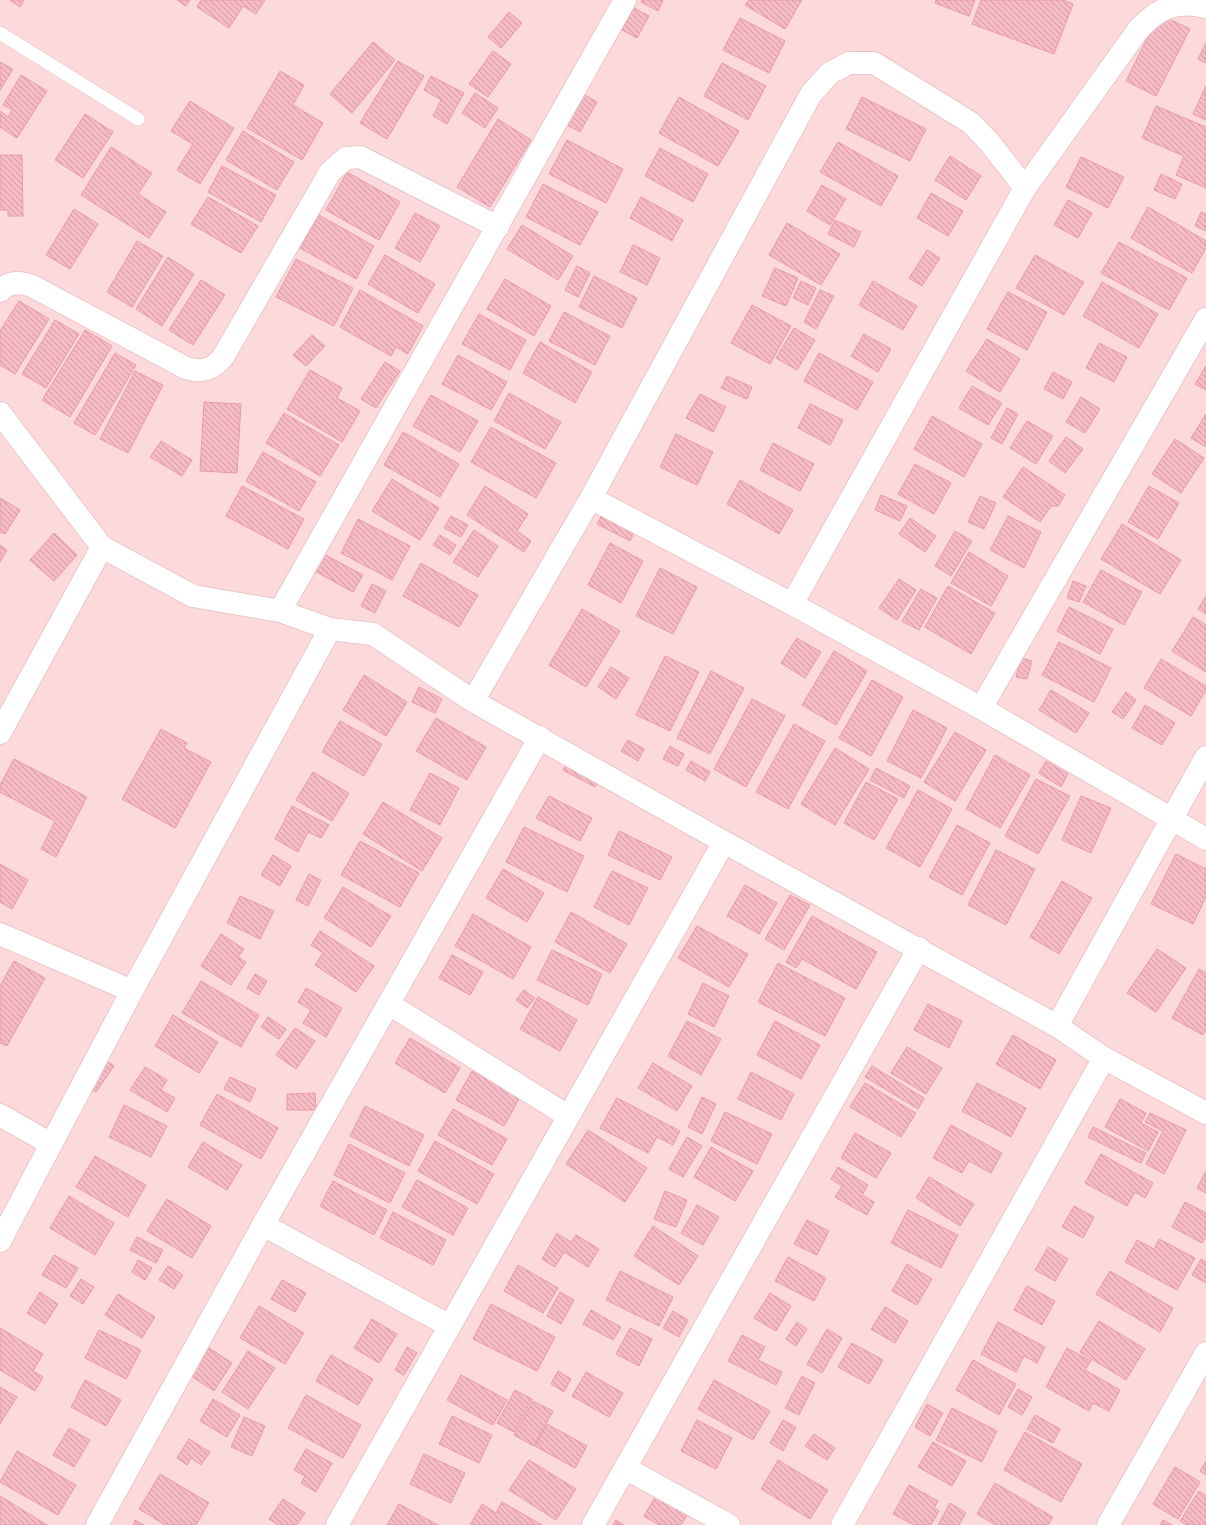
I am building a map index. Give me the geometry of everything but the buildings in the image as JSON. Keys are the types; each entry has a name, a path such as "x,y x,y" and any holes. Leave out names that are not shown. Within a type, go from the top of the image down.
{"street":[{"path":"280,611 625,0"},
{"path":"792,604 1025,188 1148,18 1162,9 1177,4 1193,4 1206,7"},
{"path":"473,701 591,498 811,94 830,73 849,62 874,63 971,123 990,143 1025,188"},
{"path":"0,291 12,283 22,282 186,368 197,371 207,370 216,366 224,357 330,172 346,158 360,157 498,227"},
{"path":"981,708 1206,319"},
{"path":"0,413 102,547 193,596 280,611 330,629 373,634 473,701 540,737 724,842 919,948 1057,1026 1104,1058 1206,1113"},
{"path":"591,498 792,604 981,708 1206,839"},
{"path":"0,733 102,547"},
{"path":"0,1240 132,991 330,629"},
{"path":"97,1525 263,1225 540,737"},
{"path":"1057,1026 1206,757"},
{"path":"337,1525 724,842"},
{"path":"0,934 132,991"},
{"path":"592,1525 919,948"},
{"path":"389,1004 568,1116"},
{"path":"842,1525 1104,1058"},
{"path":"0,1115 51,1144"},
{"path":"263,1225 450,1326"},
{"path":"1108,1525 1206,1353"},
{"path":"625,1468 729,1525"}],"lane":[{"path":"0,34 138,118"}],"shaded area":[{"path":"0,0 1206,0 1206,1525 0,1525"}]}
